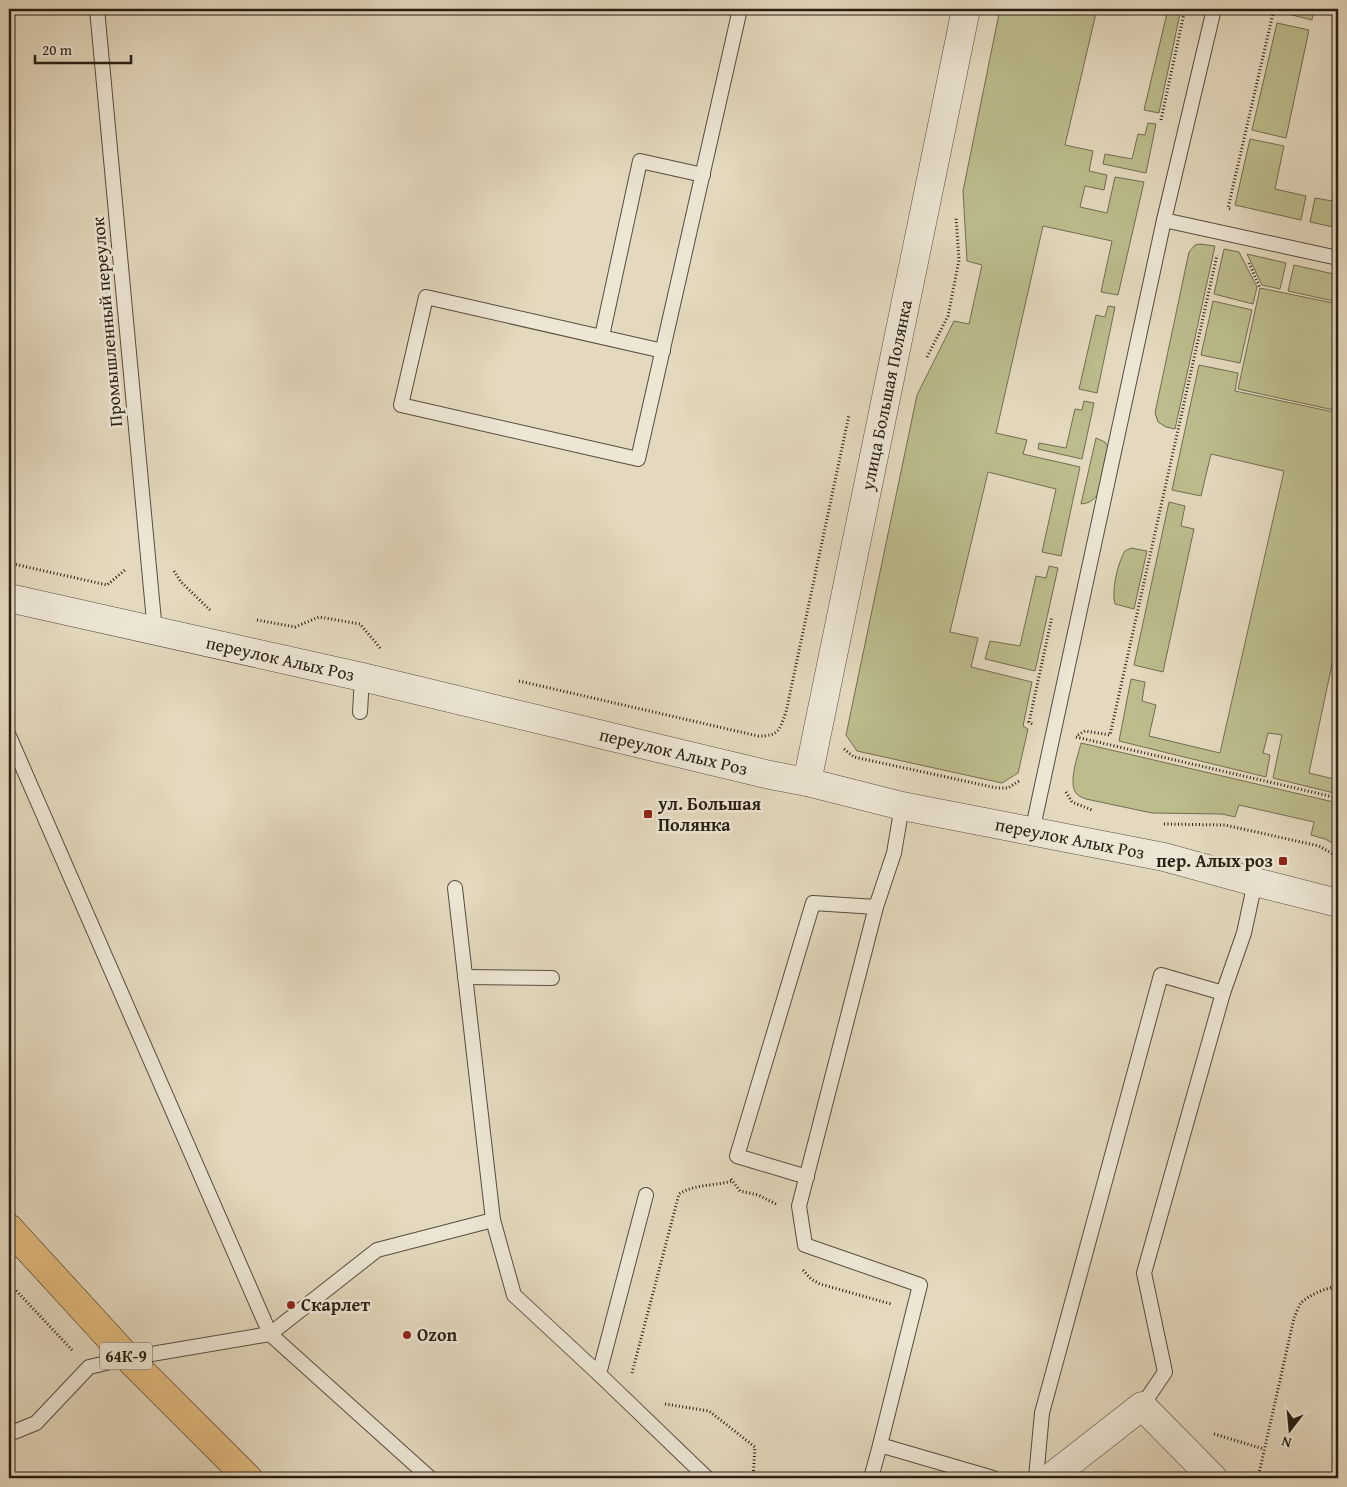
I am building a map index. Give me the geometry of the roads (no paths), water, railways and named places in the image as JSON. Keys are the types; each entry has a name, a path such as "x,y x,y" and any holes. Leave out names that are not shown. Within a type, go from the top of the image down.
{"main road":[{"name":"64К-9","path":"9,1228 128,1358 248,1478"}],"street":[{"name":"улица Большая Полянка","path":"807,782 966,9"},
{"name":"переулок Алых Роз","path":"9,598 362,677 902,806 1164,857 1254,882 1338,902"},
{"path":"1050,1478 1142,1406 1213,1478"}],"lane":[{"name":"Промышленный переулок","path":"97,9 156,632"},
{"path":"663,351 426,297 401,405 638,459 663,351 703,175 740,9"},
{"path":"1032,832 1164,220 1214,9"},
{"path":"602,336 640,161 703,175"},
{"path":"1164,220 1338,258"},
{"path":"360,712 362,677"},
{"path":"9,736 270,1334 430,1478"},
{"path":"871,1478 920,1285 805,1245 799,1206 876,906 894,853 902,806"},
{"path":"1142,1406 1165,1372 1144,1273 1223,993 1244,933 1254,882"},
{"path":"455,888 493,1220 514,1295 707,1478"},
{"path":"807,1176 737,1156 813,903 876,906"},
{"path":"1036,1478 1042,1413 1161,975 1223,993"},
{"path":"465,977 552,978"},
{"path":"599,1374 646,1195"},
{"path":"9,1434 36,1423 89,1367 128,1358 270,1334 377,1250 493,1220"},
{"path":"880,1444 993,1478"}],"place":[{"name":"ул. Большая Полянка","path":"648,814"},
{"name":"пер. Алых роз","path":"1283,861"},
{"name":"Скарлет","path":"291,1305"},
{"name":"Ozon","path":"407,1335"}]}
